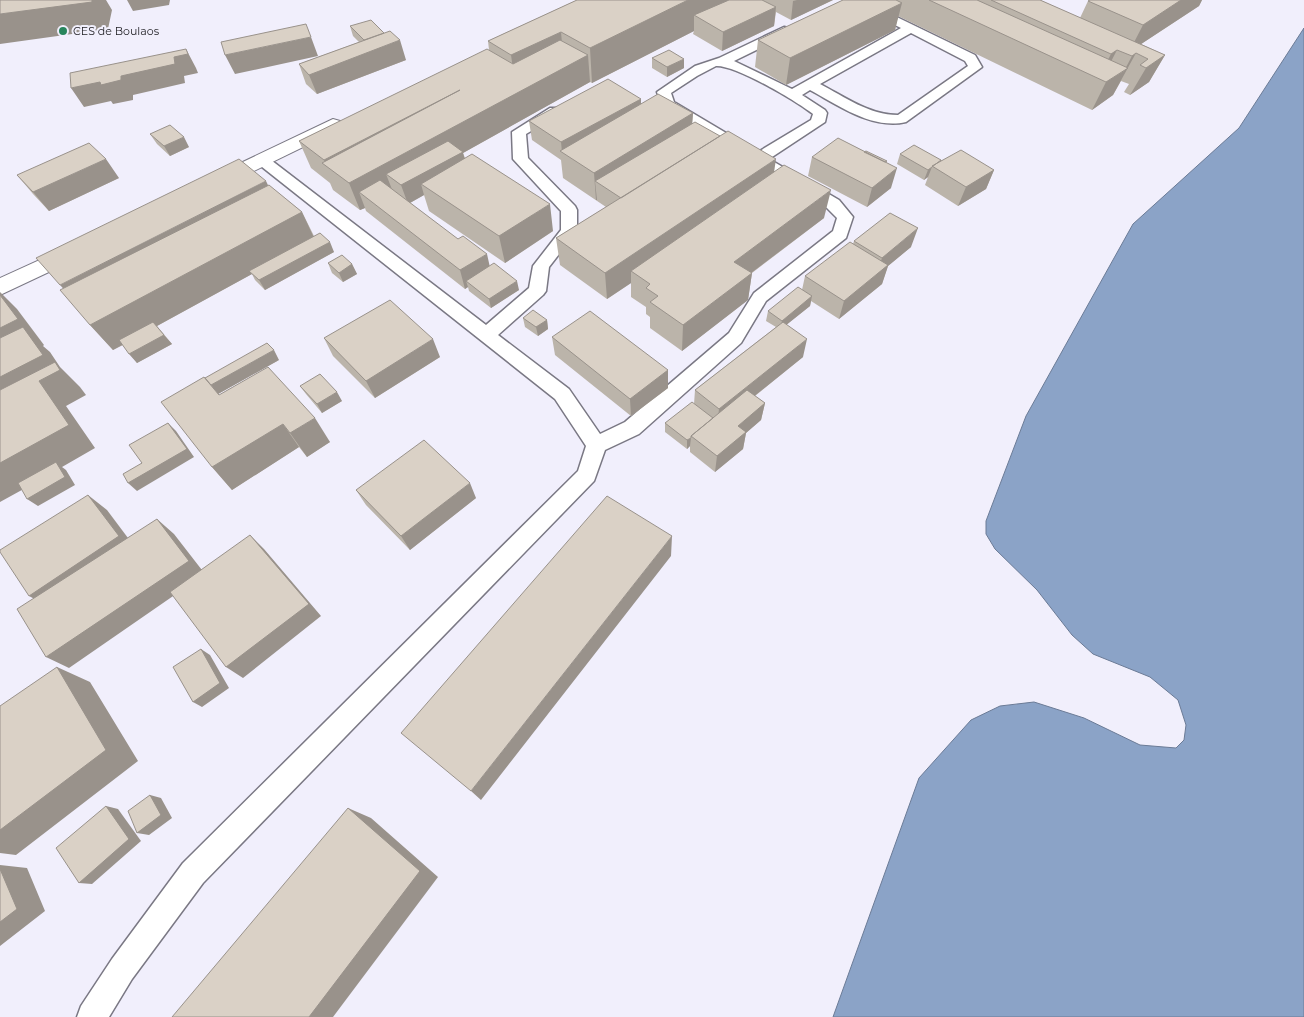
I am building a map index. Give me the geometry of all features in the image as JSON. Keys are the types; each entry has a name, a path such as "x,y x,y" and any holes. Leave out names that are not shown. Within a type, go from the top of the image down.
{"main road":[{"path":"201,190 349,117"},
{"path":"0,288 96,241"}],"lane":[{"path":"810,84 875,117 889,120 901,119 975,67 970,58 856,2"},
{"path":"92,1017 122,969 193,873 587,475 596,445 632,428 735,338 760,298 840,234 845,217 833,204 667,104 664,92 707,66 722,62 798,24"},
{"path":"793,94 911,28"},
{"path":"722,62 793,94 820,113 818,122 758,159"},
{"path":"486,335 536,291 541,266 569,231 569,210 521,159 520,132 569,103"},
{"path":"262,160 562,394 596,445"}],"water":[{"path":"1304,28 1304,1017 833,1017 919,778 971,720 1000,706 1034,702 1084,718 1140,745 1176,748 1184,740 1186,725 1178,700 1150,677 1093,654 1072,635 1037,590 995,549 986,534 986,521 1026,416 1133,224 1239,128"}],"building":[{"path":"0,0 92,0 92,2 0,14"},
{"path":"577,0 688,0 590,48 561,32 511,55 488,41"},
{"path":"729,0 762,0 776,7 723,32 694,15"},
{"path":"843,0 896,0 902,3 790,58 758,40"},
{"path":"929,0 977,0 1128,68 1106,82"},
{"path":"991,0 1040,0 1165,55 1146,68 1140,65 1148,59 1136,53 1132,56 1117,50 1111,54"},
{"path":"1181,0 1143,25 1088,1"},
{"path":"371,20 384,33 364,40 350,26"},
{"path":"306,24 311,37 225,55 221,42"},
{"path":"390,31 400,40 309,75 299,64"},
{"path":"560,40 588,55 349,183 322,163 460,90 324,160 299,141 487,49 513,64"},
{"path":"186,49 188,54 174,57 175,64 121,76 121,80 101,85 100,82 71,88 70,73"},
{"path":"669,50 684,59 667,67 652,58"},
{"path":"608,79 641,99 561,142 529,121"},
{"path":"658,94 693,113 594,173 560,151"},
{"path":"695,122 720,136 621,198 595,181"},
{"path":"170,125 184,137 164,146 150,134"},
{"path":"728,131 776,159 605,273 556,238"},
{"path":"838,138 897,168 872,188 812,157"},
{"path":"448,141 463,152 401,185 386,174"},
{"path":"89,143 106,159 33,192 17,175"},
{"path":"914,145 941,160 928,170 900,154"},
{"path":"961,150 994,170 966,187 932,166"},
{"path":"866,151 887,161 885,162 864,152"},
{"path":"472,154 550,204 499,236 421,184"},
{"path":"239,159 266,181 60,285 36,258"},
{"path":"784,165 831,190 734,262 752,273 683,325 650,302 658,296 646,288 650,284 631,271"},
{"path":"380,180 458,239 463,236 487,254 460,270 359,192"},
{"path":"269,185 302,212 90,325 60,290"},
{"path":"890,213 918,228 882,258 854,241"},
{"path":"320,233 330,242 259,280 249,271"},
{"path":"850,242 888,265 844,301 805,276"},
{"path":"342,255 352,264 339,273 328,263"},
{"path":"494,263 517,281 489,299 466,281"},
{"path":"798,287 812,296 782,321 768,311"},
{"path":"0,295 18,319 0,328"},
{"path":"390,300 433,339 366,381 324,338"},
{"path":"533,310 547,320 536,327 523,318"},
{"path":"590,311 668,370 630,399 552,337"},
{"path":"153,322 164,335 129,354 119,340"},
{"path":"783,322 807,339 719,409 695,390"},
{"path":"23,327 43,355 0,377 0,338"},
{"path":"267,343 274,350 211,385 205,378"},
{"path":"55,362 60,370 39,381 69,425 0,463 0,390"},
{"path":"268,367 315,418 290,433 283,424 212,467 161,402 204,377 219,395"},
{"path":"320,374 337,392 317,404 300,386"},
{"path":"747,390 765,403 738,426 746,432 717,456 691,436"},
{"path":"692,402 713,418 687,440 665,423"},
{"path":"168,423 187,449 128,483 123,474 142,463 129,445"},
{"path":"424,440 470,483 401,536 356,490"},
{"path":"56,462 65,477 27,499 18,483"},
{"path":"88,495 119,536 29,596 0,550"},
{"path":"607,496 672,536 471,791 401,733"},
{"path":"157,519 189,561 46,657 17,609"},
{"path":"250,535 309,604 226,667 170,592"},
{"path":"201,649 220,683 193,702 173,667"},
{"path":"57,667 106,750 0,830 0,706"},
{"path":"150,795 161,815 137,833 128,811"},
{"path":"106,806 129,839 79,883 56,848"},
{"path":"348,808 420,871 309,1017 172,1017"},
{"path":"0,869 17,909 0,922"}],"place":[{"name":"CES de Boulaos","path":"63,31"}]}
